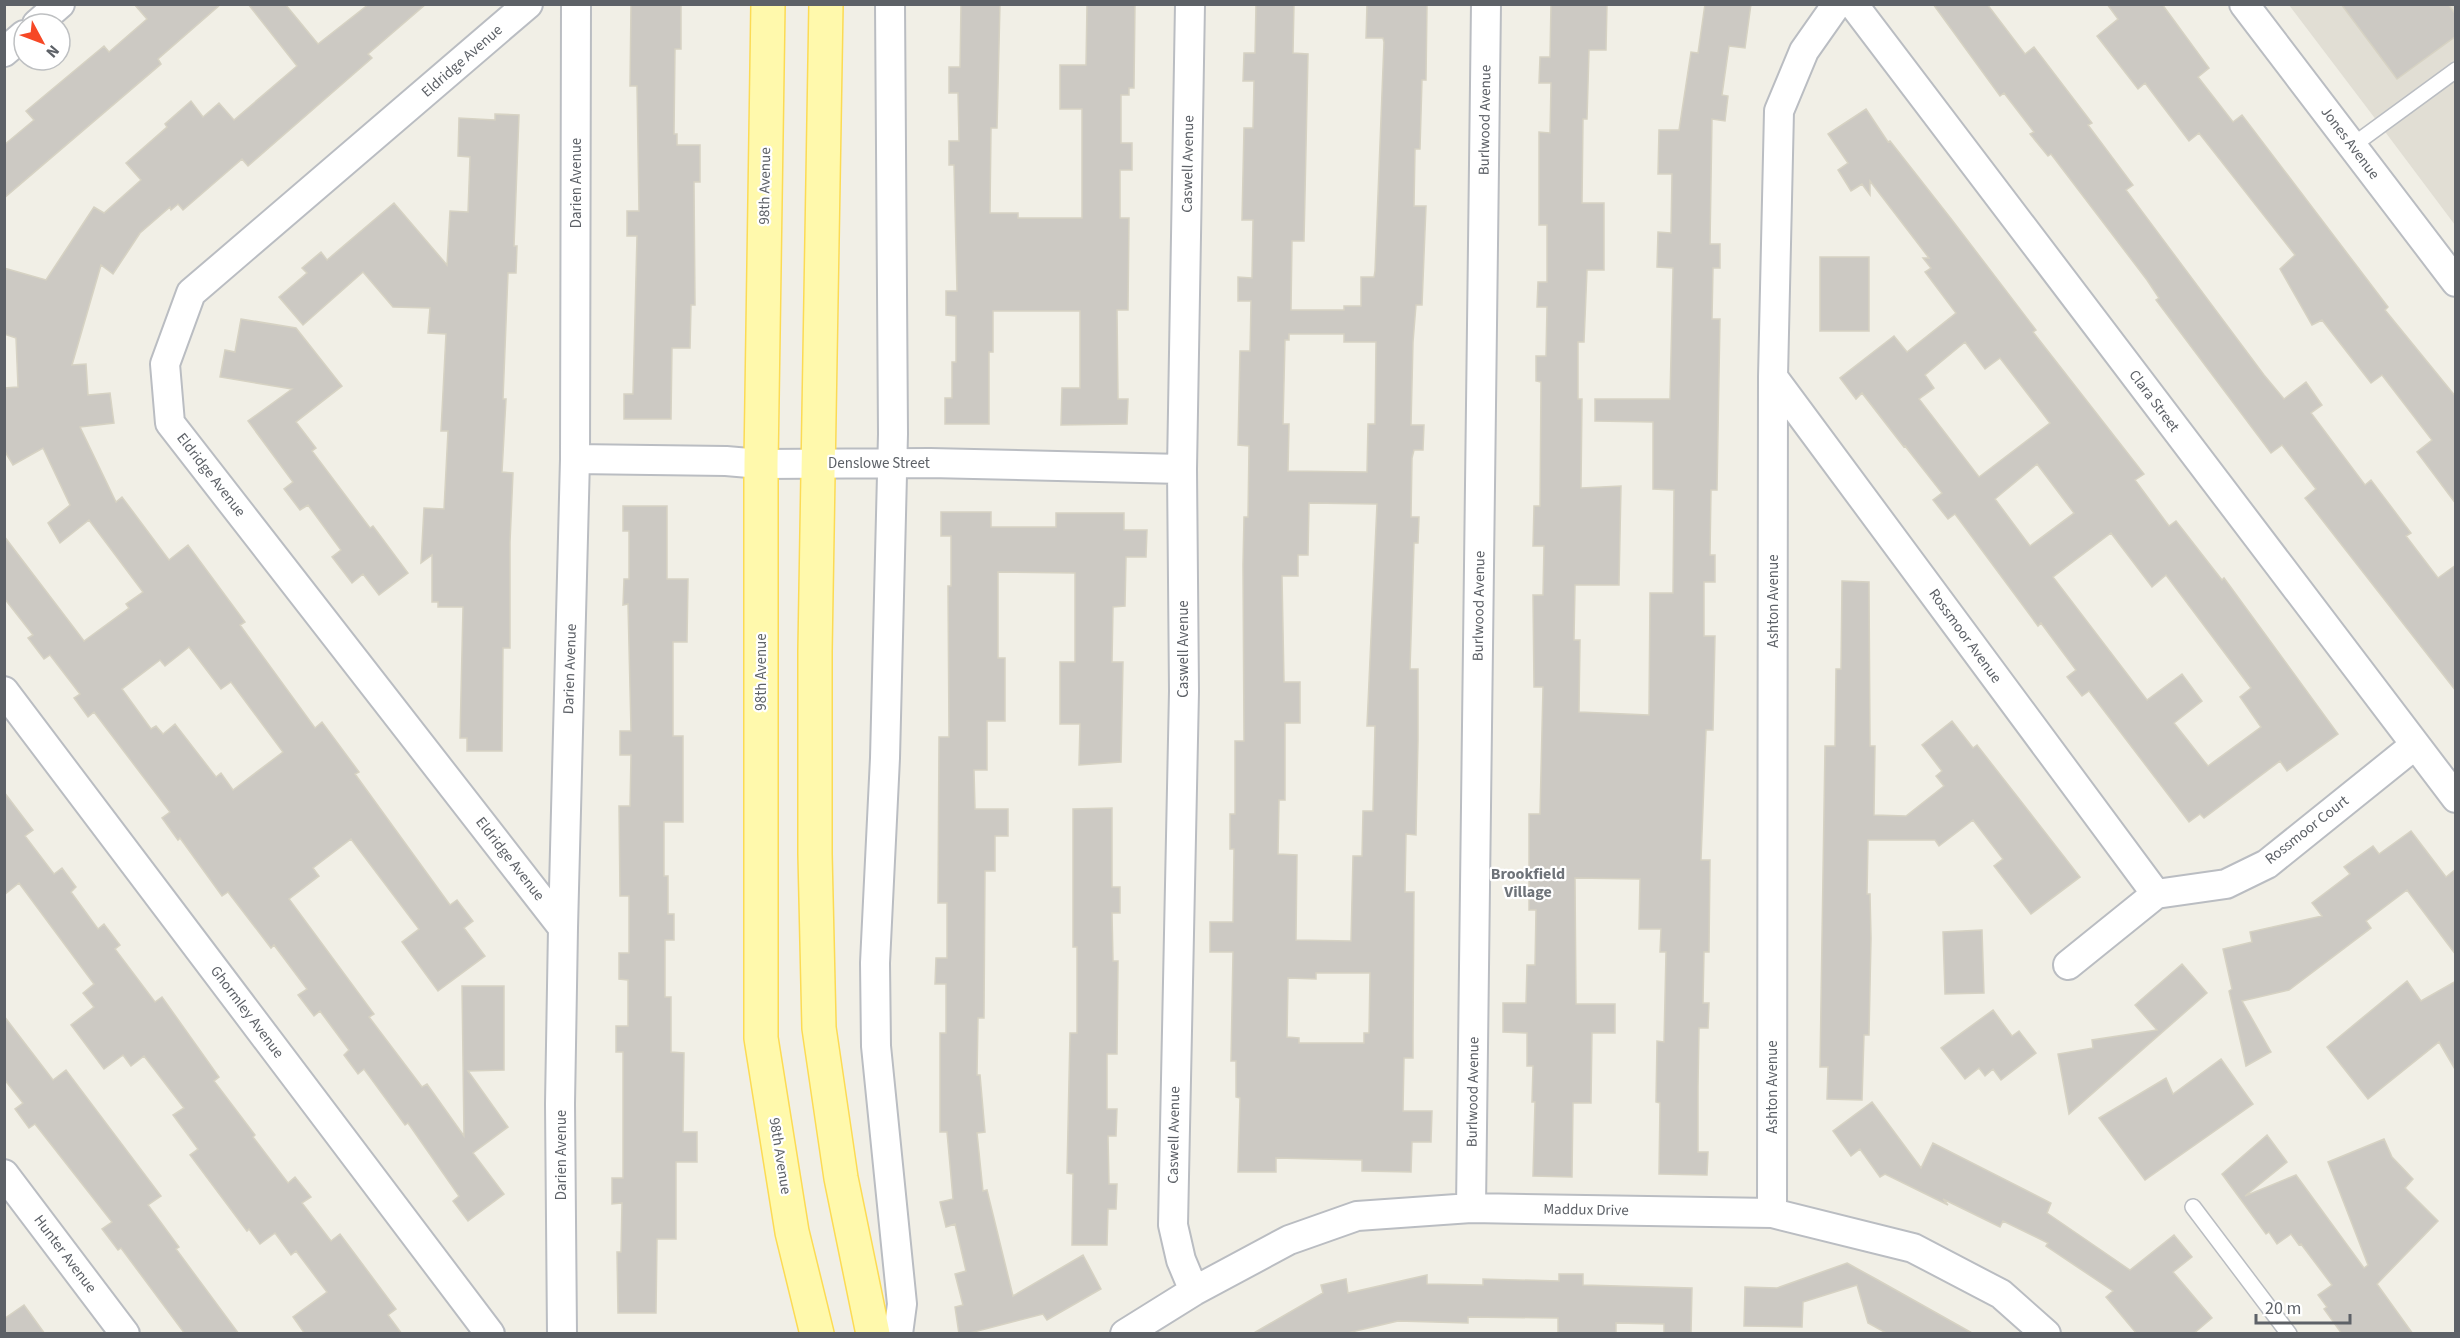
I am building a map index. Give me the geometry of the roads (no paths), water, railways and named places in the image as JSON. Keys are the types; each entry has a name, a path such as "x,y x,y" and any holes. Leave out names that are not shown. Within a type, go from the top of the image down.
{"main road":[{"name":"98th Avenue","path":"768,4 761,465 761,1038 792,1232 817,1334"},
{"path":"826,4 815,711 819,1028 841,1178 873,1334"}],"street":[{"name":"Eldridge Avenue","path":"528,4 191,293 165,364 170,423 563,928"},
{"name":"Darien Avenue","path":"562,1334 560,1104 575,459 576,4"},
{"path":"890,4 892,464 885,758 875,963 876,1046 902,1304 898,1334"},
{"name":"Caswell Avenue","path":"1190,4 1182,469 1184,691 1173,1225 1182,1260 1194,1291"},
{"name":"Burlwood Avenue","path":"1471,1208 1486,4"},
{"name":"Ashton Avenue","path":"1772,1213 1773,377 1779,111 1804,51 1837,4"},
{"name":"Clara Street","path":"1853,4 2456,798"},
{"name":"Jones Avenue","path":"2244,4 2456,282"},
{"name":"Rossmoor Avenue","path":"1773,377 2156,894"},
{"name":"Denslowe Street","path":"575,459 726,461 761,465 892,464 1182,469"},
{"name":"Ghormley Avenue","path":"4,691 490,1334"},
{"name":"Rossmoor Court","path":"2156,894 2226,884 2267,864 2415,745"},
{"path":"2068,964 2156,894"},
{"name":"Hunter Avenue","path":"4,1174 124,1334"},
{"name":"Maddux Drive","path":"1125,1334 1194,1291 1289,1240 1357,1216 1471,1208 1772,1213 1913,1248 2001,1294 2046,1334"}],"lane":[{"path":"2352,146 2456,70"},
{"path":"2193,1207 2289,1334"}],"district":[{"name":"Brookfield Village","path":"1528,883"}]}
